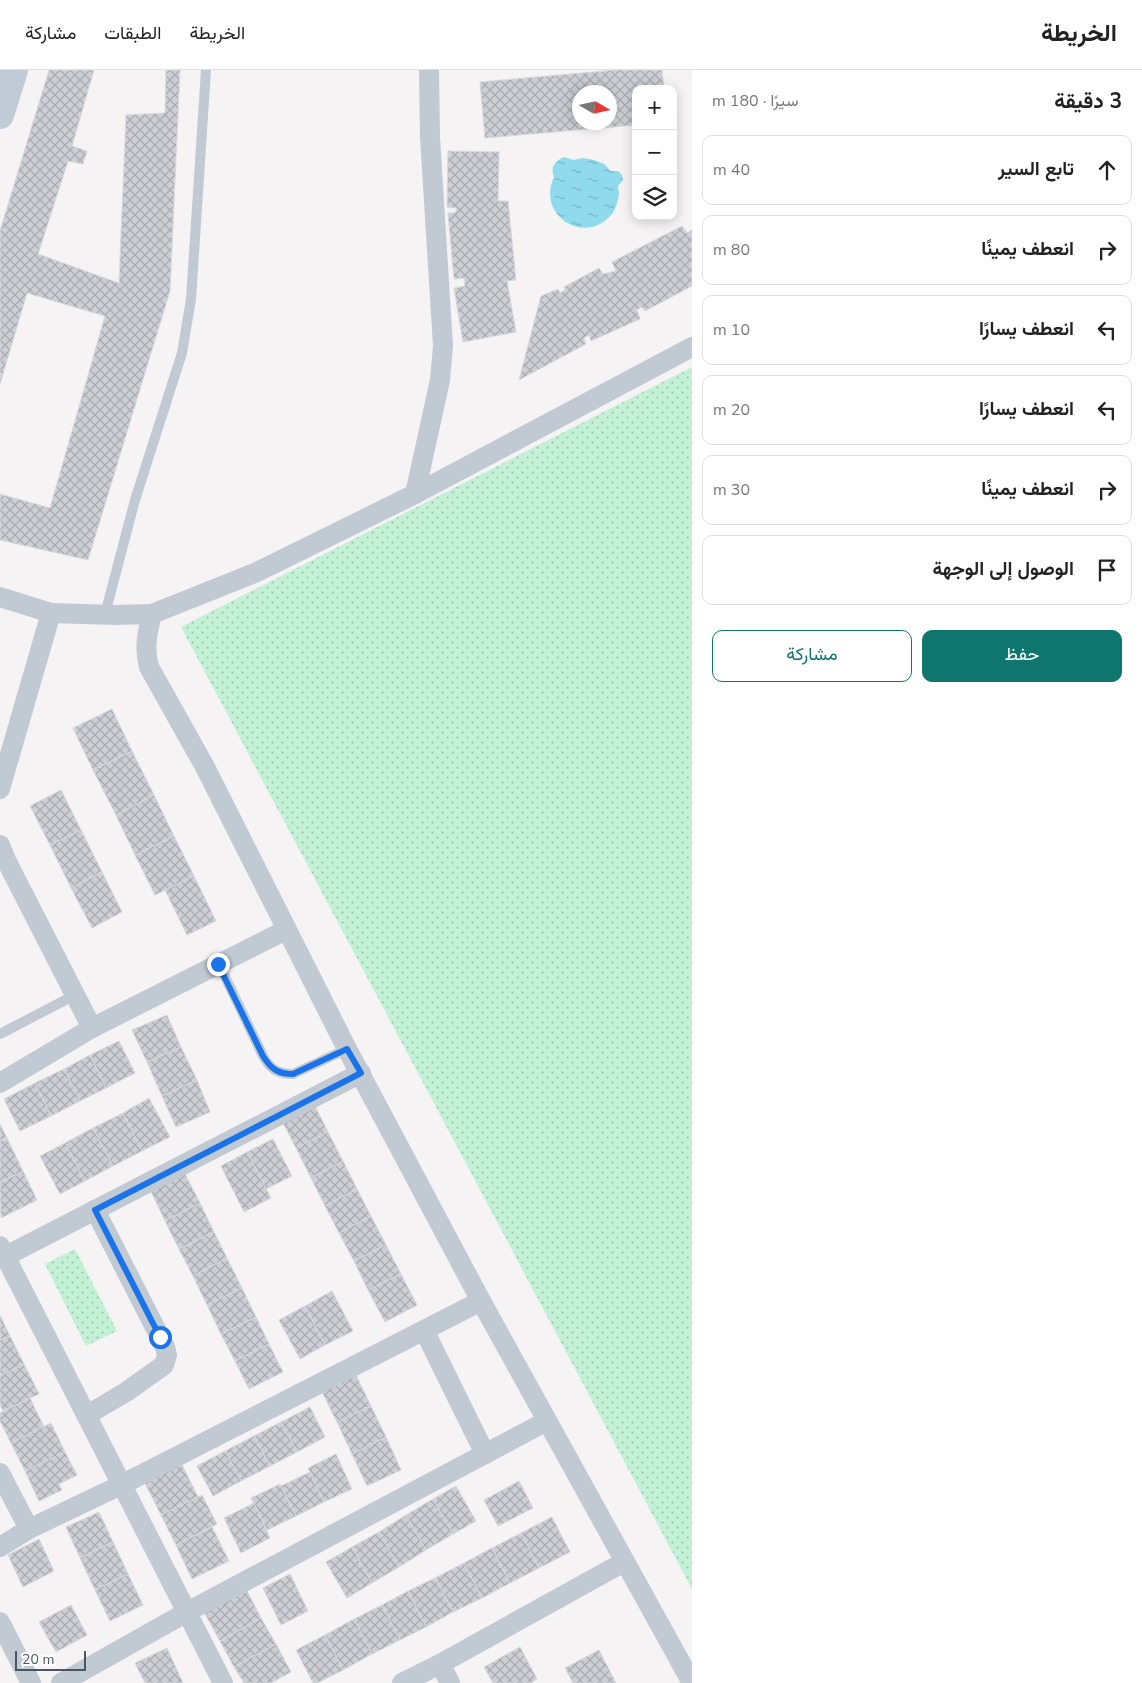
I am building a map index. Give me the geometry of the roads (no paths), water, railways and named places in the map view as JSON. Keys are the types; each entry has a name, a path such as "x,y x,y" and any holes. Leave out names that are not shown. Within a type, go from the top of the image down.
{"street":[{"path":"0,115 14,70"},
{"path":"415,494 440,380 443,346 430,137 428,70"},
{"path":"0,597 51,613 152,614 257,572 415,494 692,347"},
{"path":"0,789 51,613"},
{"path":"152,614 146,645 149,667 205,767 347,1049 481,1301 692,1683"},
{"path":"0,845 92,1028"},
{"path":"0,1083 92,1028 286,930"},
{"path":"223,1683 2,1253 95,1210 361,1073"},
{"path":"86,1415 126,1392 164,1365 167,1355 165,1347 95,1210"},
{"path":"0,1547 29,1529 122,1484 481,1301"},
{"path":"424,1330 485,1454"},
{"path":"61,1683 187,1612 547,1421"},
{"path":"0,1473 29,1529"},
{"path":"402,1683 440,1664 624,1562"},
{"path":"0,1622 31,1683"},
{"path":"440,1664 450,1683"}],"lane":[{"path":"105,614 135,500 182,354 191,299 206,70"},
{"path":"218,964 263,1056 275,1070 284,1074 293,1074 347,1049"},
{"path":"0,1034 75,995"}],"water":[{"path":"564,157 574,160 583,158 594,160 604,164 611,171 618,171 622,175 623,180 618,186 619,193 615,208 611,215 600,224 576,227 566,222 557,214 552,203 550,191 554,177 553,167 558,160"}]}
